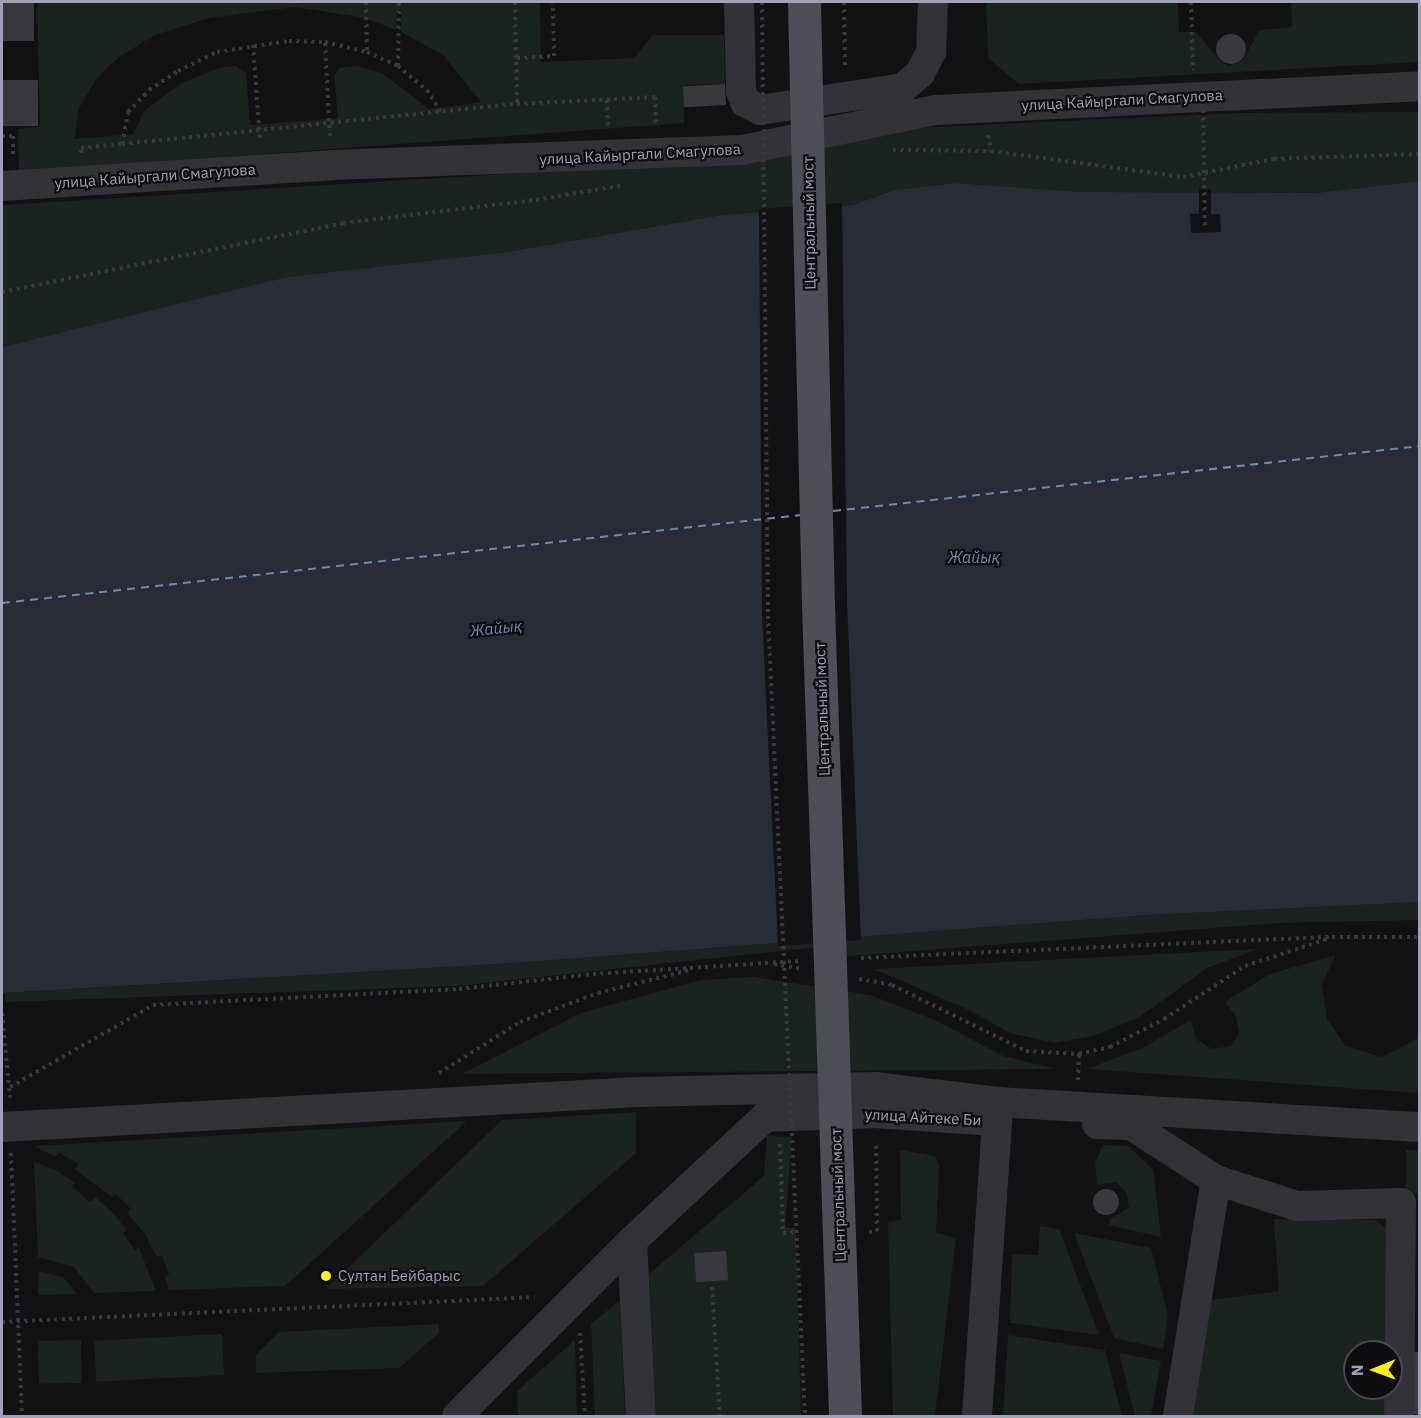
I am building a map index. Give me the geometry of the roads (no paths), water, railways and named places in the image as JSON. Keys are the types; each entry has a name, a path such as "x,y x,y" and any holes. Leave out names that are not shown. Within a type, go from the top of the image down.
{"main road":[{"name":"Центральный мост","path":"804,2 819,617 845,1416"}],"street":[{"path":"740,2 741,91 745,102 760,110 903,88 920,74 932,52 933,2"},
{"name":"улица Кайыргали Смагулова","path":"2,186 332,165 742,150 936,110 1198,95 1419,86"},
{"path":"6,1127 636,1092 875,1087 998,1102 1419,1127"},
{"name":"улица Айтеке Би","path":"632,1241 765,1118 778,1115 875,1113 997,1121 1131,1125 1216,1180 1297,1206 1401,1203 1399,1416"},
{"path":"977,1416 997,1121"},
{"path":"1178,1416 1216,1180"},
{"path":"457,1416 632,1241"},
{"path":"632,1241 641,1416"}],"water":[{"name":"Жайық","path":"1419,181 1419,902 1148,915 513,963 2,993 2,347 287,277 507,252 722,215 853,205 894,190 956,183 1080,192 1316,193"}],"place":[{"name":"Султан Бейбарыс","path":"326,1276"}]}
